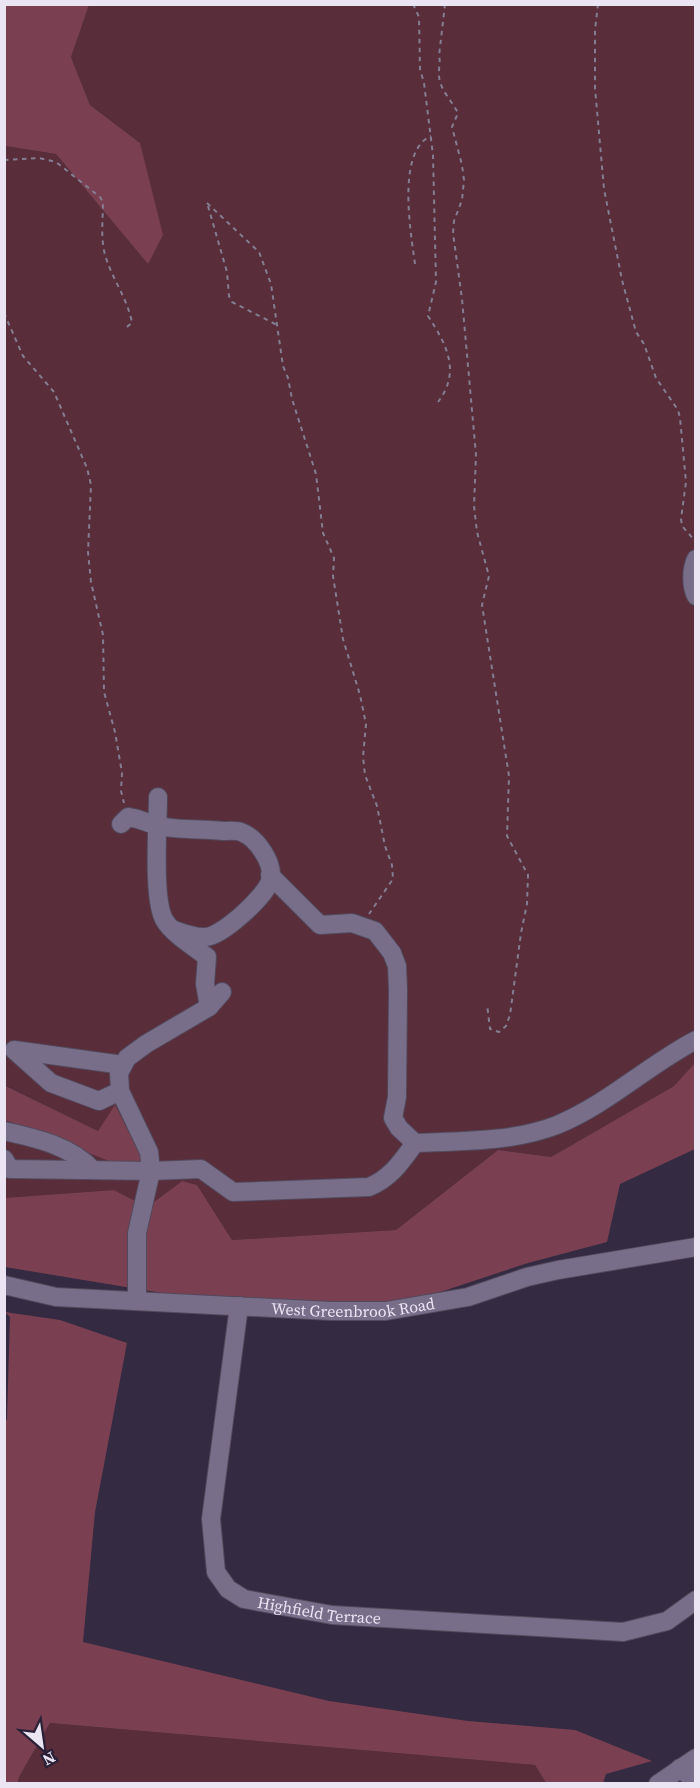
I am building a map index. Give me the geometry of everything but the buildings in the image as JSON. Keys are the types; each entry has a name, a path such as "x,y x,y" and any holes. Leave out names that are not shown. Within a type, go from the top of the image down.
{"street":[{"path":"696,559 693,566 692,590 696,596"},
{"path":"158,797 158,895 161,913 165,922 207,957 205,984 209,1007"},
{"path":"124,821 142,819 158,826 241,832 255,842 264,854 271,879 265,891 219,933 208,938 195,937 174,930"},
{"path":"270,875 320,925 352,923 375,931 392,953 397,966 398,990 397,1087 393,1118 399,1128 416,1143 509,1137 557,1125 596,1104 696,1040"},
{"path":"137,1300 137,1233 151,1171 149,1152 120,1091 119,1073 127,1058 146,1044 209,1007 222,992"},
{"path":"120,1091 99,1101 51,1083 14,1050 123,1065"},
{"path":"4,1131 37,1138 81,1158 93,1170"},
{"path":"4,1159 10,1169 151,1171 201,1169 233,1192 369,1187 382,1182 398,1167 416,1143"},
{"name":"West Greenbrook Road","path":"4,1285 50,1297 331,1311 404,1310 468,1297 537,1274 696,1246"},
{"name":"Highfield Terrace","path":"239,1306 211,1519 216,1572 228,1589 244,1599 332,1615 623,1632 667,1621 696,1600"},
{"path":"658,1784 696,1758"},
{"path":"680,1768 696,1782"}],"path":[{"path":"413,4 419,17 420,69 424,83 433,155 436,282 428,316 446,347 451,374 445,393 438,402"},
{"path":"446,4 439,56 441,64 439,76 443,88 458,113 452,127 464,180 462,200 454,221 453,233 462,299 476,455 474,506 477,532 489,576 482,604 509,776 507,836 528,875 527,904 510,1015 506,1026 499,1032 490,1029 487,1004"},
{"path":"598,4 595,30 595,88 604,189 622,280 636,332 644,344 656,378 678,410 686,482 681,519 682,526 696,542"},
{"path":"415,264 409,213 408,174 416,152 424,139 431,136"},
{"path":"4,160 39,158 56,162 100,197 103,202 102,241 105,257 130,312 132,323 124,329"},
{"path":"277,325 232,302 229,296 227,272 207,203 259,252 271,284 277,325 282,366 288,378 293,405 316,474 323,533 334,558 333,576 343,639 366,724 363,757 365,775 377,806 385,846 392,865 393,879 360,926"},
{"path":"4,313 23,356 54,392 87,468 91,485 88,552 103,635 104,692 115,732 122,773 124,821"}],"shaded area":[{"path":"4,5 89,5 71,57 90,105 140,143 163,235 148,264 56,154 5,146"},
{"path":"89,5 695,5 696,1063 674,1086 551,1157 498,1150 396,1230 232,1240 197,1185 182,1181 154,1202 133,1200 114,1190 5,1198 5,1120 124,1167 115,1106 98,1131 5,1085 4,146 56,154 148,264 140,143 90,105 71,57"},
{"path":"695,1063 695,1149 620,1184 607,1242 528,1263 392,1308 192,1298 5,1267 4,1198 114,1190 133,1200 154,1202 182,1181 197,1185 232,1240 396,1230 498,1150 551,1157 674,1086"},
{"path":"4,1085 98,1131 115,1105 143,1160 124,1167 5,1120"},
{"path":"5,1312 60,1320 127,1343 95,1512 83,1642 329,1701 468,1721 575,1730 652,1761 606,1774 603,1783 546,1783 535,1765 50,1723 19,1777 18,1783 5,1783 4,1424 7,1419 10,1317"},
{"path":"50,1723 535,1765 546,1783 18,1784 19,1777"}]}
